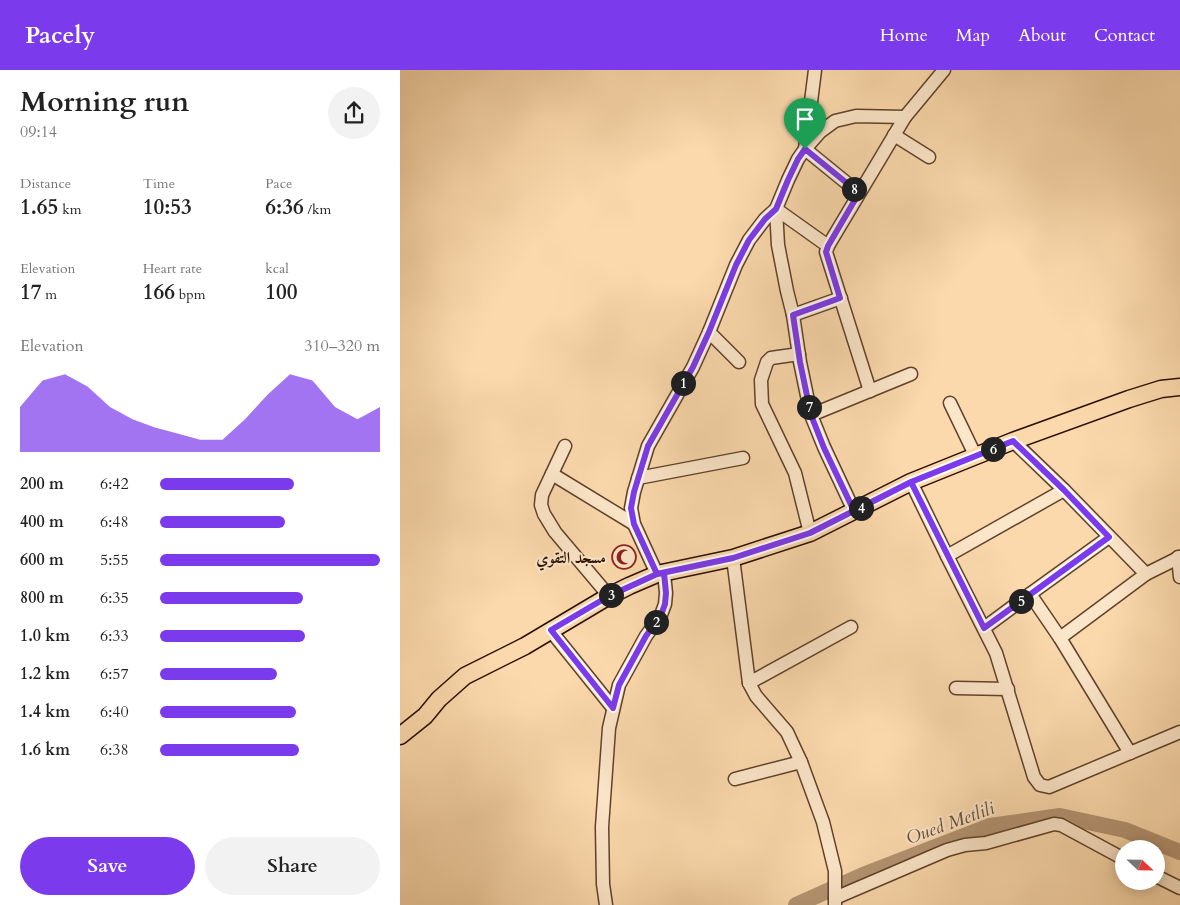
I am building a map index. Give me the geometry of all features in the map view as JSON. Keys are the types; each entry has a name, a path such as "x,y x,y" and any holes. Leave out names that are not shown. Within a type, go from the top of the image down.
{"main road":[{"path":"400,736 425,716 439,699 465,676 525,646 609,596 660,574 733,558 810,533 911,482 1013,441 1129,399 1162,389 1180,387"}],"street":[{"path":"805,149 815,70"},
{"path":"870,391 826,252 905,117 944,70"},
{"path":"606,905 603,884 602,827 608,728 619,685 646,636 661,615 665,604 666,593 660,574 634,524 631,508 648,446 693,367 740,256 749,240 765,219 776,209 798,159 805,149 820,132 835,121 856,116 905,117"},
{"path":"894,135 929,157"},
{"path":"805,149 859,193"},
{"path":"776,209 828,246"},
{"path":"776,209 778,244 811,415 824,448 854,511"},
{"path":"793,315 840,298"},
{"path":"709,332 739,362"},
{"path":"799,354 771,358 767,362 762,380 762,404 795,473 810,533"},
{"path":"811,415 911,374"},
{"path":"950,403 976,456"},
{"path":"1013,441 1146,574"},
{"path":"565,446 542,495 541,505 544,514 556,532 609,596"},
{"path":"638,478 744,458"},
{"path":"552,474 634,524"},
{"path":"911,482 996,653 1034,777 1040,785 1049,787 1180,732"},
{"path":"947,556 1064,490"},
{"path":"984,628 1109,537"},
{"path":"1060,638 1146,574 1179,557 1180,577"},
{"path":"733,558 749,683 756,696 787,732 801,762 823,822 836,871 835,901 947,850 965,845 986,843 1054,824 1061,825 1115,854"},
{"path":"1030,594 1060,638 1130,753"},
{"path":"749,683 851,627"},
{"path":"551,630 613,708"},
{"path":"956,688 1008,689"},
{"path":"735,780 801,762"},
{"path":"1165,880 1180,888"}],"waterway":[{"name":"Oued Metlili","path":"796,905 863,875 990,826 1060,816 1125,830 1180,852"}],"place":[{"name":"مسجد التقوي","path":"624,557"}],"route":[{"path":"805,149 798,159 776,209 765,219 749,240 736,265 693,367 648,446 631,508 634,524 657,574 664,573 665,604 661,615 646,636 619,685 613,708 551,630 609,596 657,574 733,558 810,533 854,511 911,482 984,628 1109,537 1013,441 911,482 854,511 824,448 811,415 793,315 840,298 826,252 859,193 805,149"}]}
